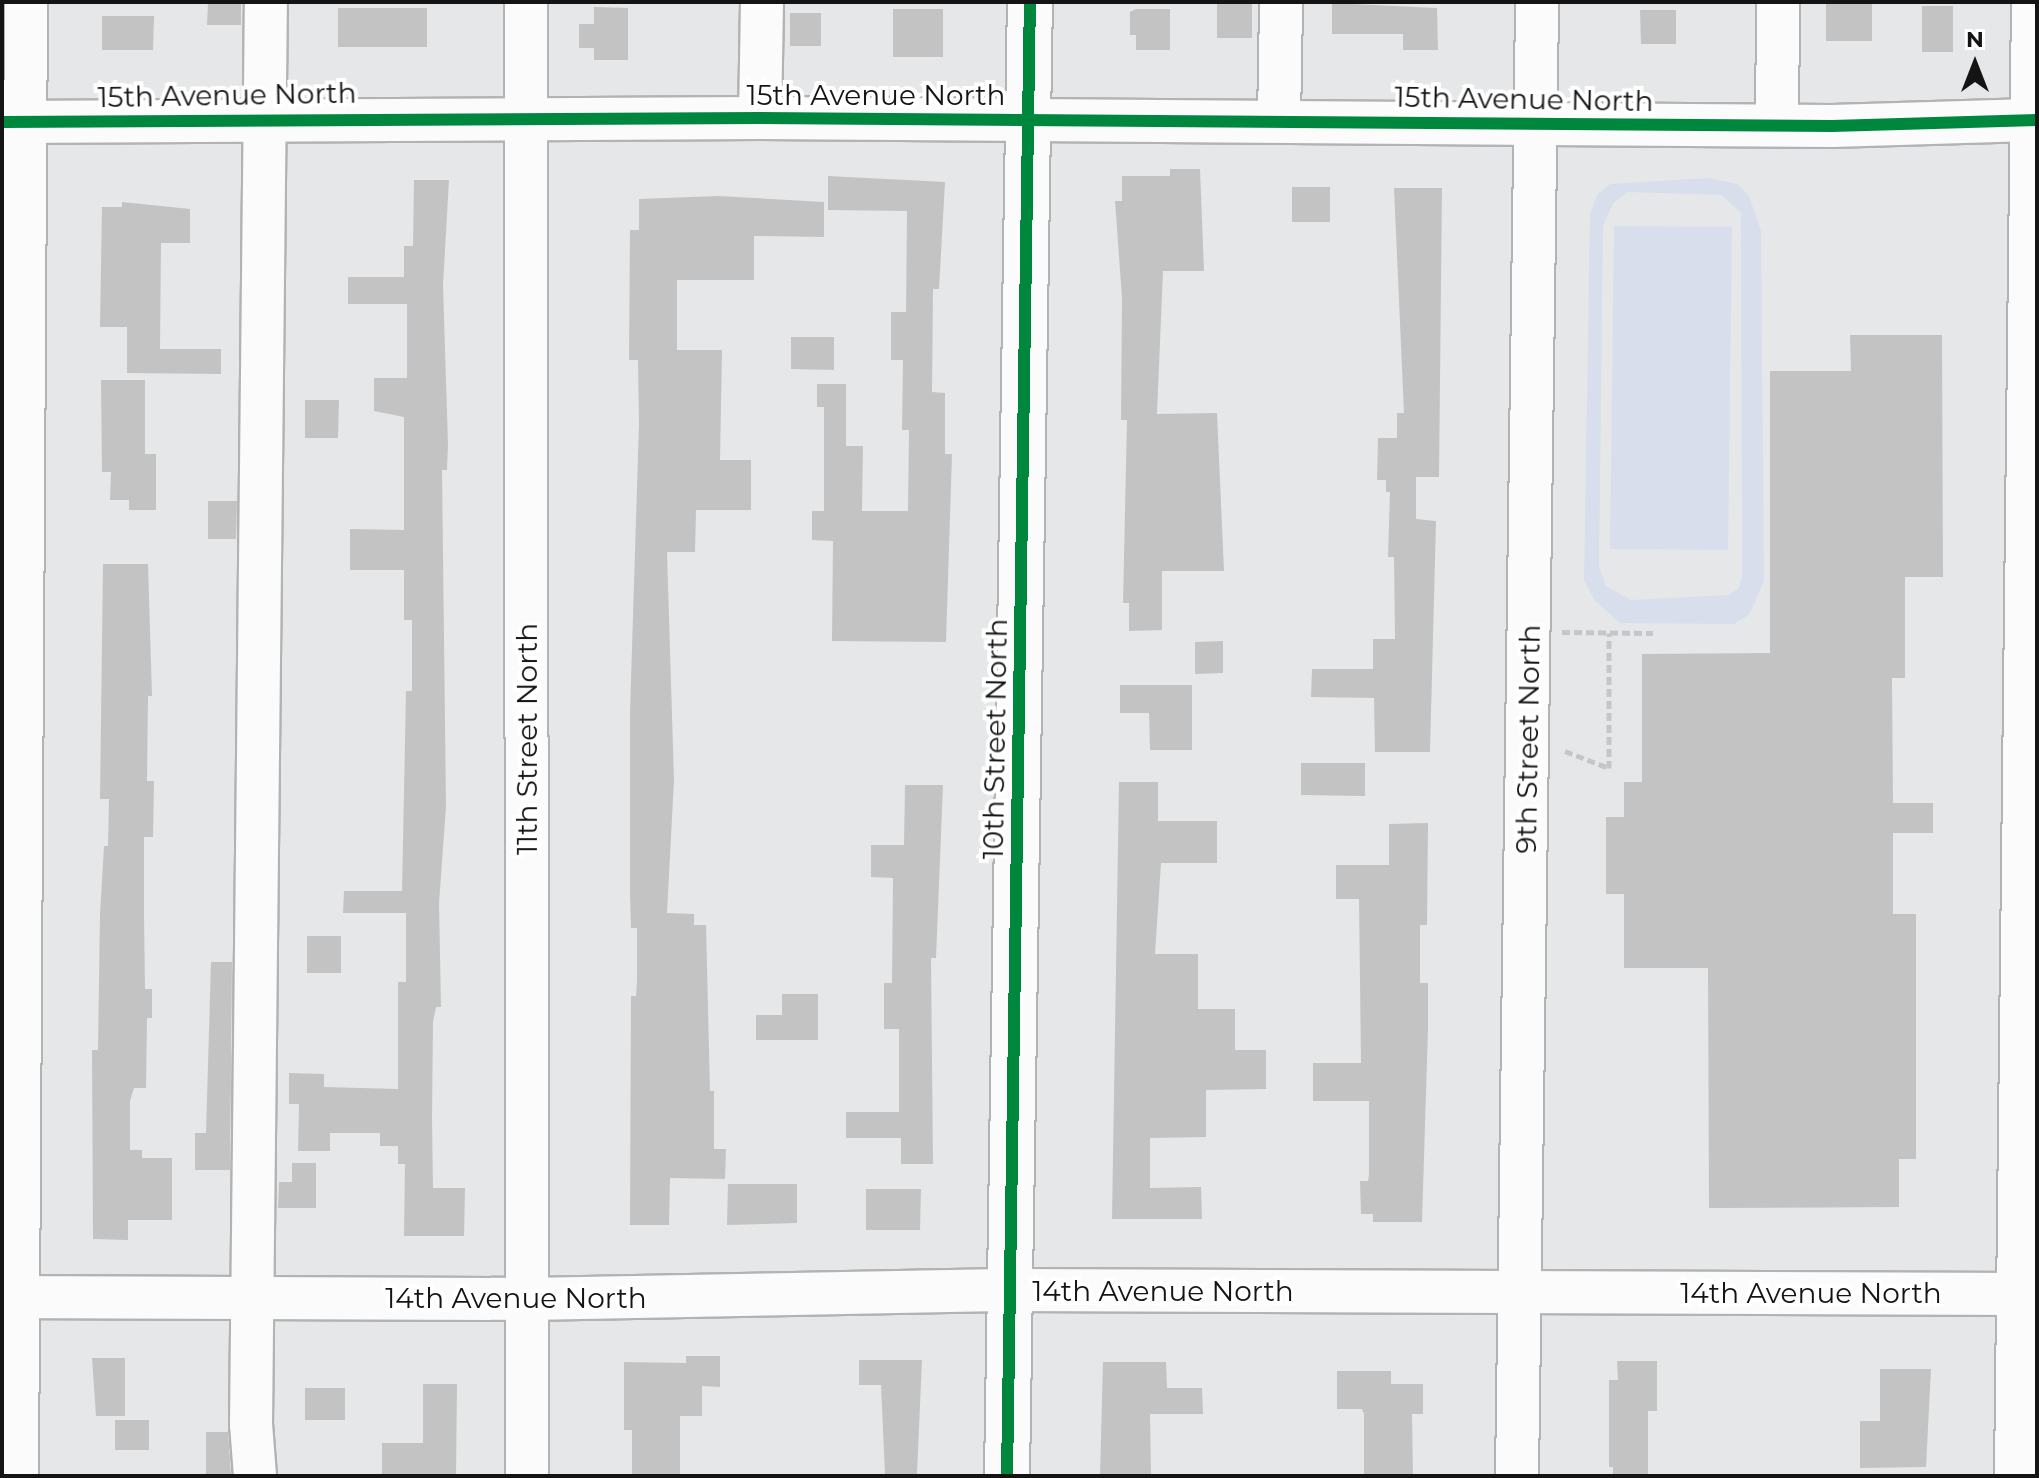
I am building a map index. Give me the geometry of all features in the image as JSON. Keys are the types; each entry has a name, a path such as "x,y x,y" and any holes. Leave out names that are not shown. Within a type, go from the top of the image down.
{"main road":[{"name":"10th Street North","path":"1007,1476 1030,2"}],"street":[{"path":"17,1476 10,1297 14,122 26,2"},
{"path":"255,1476 251,1424 266,2"},
{"name":"11th Street North","path":"526,2 530,1299 527,1476"},
{"path":"760,118 762,2"},
{"path":"1279,121 1281,2"},
{"name":"9th Street North","path":"1517,1476 1537,2"},
{"path":"1777,125 1778,2"},
{"path":"2016,1476 2029,1294 2033,2"},
{"name":"15th Avenue North","path":"14,122 265,118 760,118 1777,125 2034,120"},
{"name":"14th Avenue North","path":"10,1297 530,1299 1011,1290 2029,1294"}],"path":[{"path":"1529,631 1653,633"},
{"path":"1565,751 1609,768 1609,633"}],"shaded area":[{"path":"1709,178 1737,184 1749,196 1761,231 1764,581 1749,615 1734,624 1620,623 1595,601 1584,580 1590,214 1597,195 1610,184","holes":["1628,192 1722,195 1741,213 1742,577 1739,588 1728,595 1631,600 1606,586 1599,567 1603,226 1613,203"]},
{"path":"1614,226 1732,227 1728,550 1610,549"}],"building":[{"path":"208,2 241,2 241,25 207,25"},
{"path":"1826,2 1872,2 1872,41 1826,41"},
{"path":"1332,3 1437,8 1438,50 1403,50 1403,34 1332,34"},
{"path":"1217,4 1252,4 1252,38 1217,38"},
{"path":"1922,6 1953,6 1953,52 1922,52"},
{"path":"594,7 628,8 628,60 594,60 594,48 579,48 579,24 594,24"},
{"path":"338,8 427,8 427,47 338,47"},
{"path":"893,9 943,9 943,57 893,57"},
{"path":"1136,9 1170,9 1170,50 1136,50 1136,35 1130,35 1130,12"},
{"path":"1640,10 1676,10 1676,44 1641,44"},
{"path":"790,13 821,13 821,46 790,46"},
{"path":"102,16 154,16 153,50 102,50"},
{"path":"1170,169 1200,169 1204,271 1163,271 1157,414 1217,413 1224,571 1162,571 1162,630 1129,631 1129,603 1123,603 1127,420 1121,420 1122,298 1115,201 1122,201 1122,176 1170,176"},
{"path":"828,176 945,182 939,289 933,289 932,392 945,393 945,454 952,454 946,642 832,641 833,541 812,540 812,511 824,511 824,407 817,407 817,384 846,384 846,446 863,446 862,511 908,511 909,430 902,430 903,360 891,360 891,312 906,312 907,211 828,210"},
{"path":"414,180 449,180 443,285 448,445 447,470 442,470 446,807 439,903 441,1007 436,1007 433,1022 432,1118 433,1188 465,1188 464,1236 404,1236 405,1164 398,1164 398,1146 380,1146 380,1133 330,1133 330,1151 298,1151 299,1104 289,1104 289,1073 324,1074 324,1087 398,1089 398,982 406,982 406,913 343,913 344,891 402,891 406,691 412,691 412,620 404,620 404,570 350,570 350,529 404,530 404,417 374,411 374,378 407,378 407,304 348,304 348,277 404,277 404,246 413,246"},
{"path":"1292,187 1330,187 1330,222 1292,222"},
{"path":"1394,188 1442,188 1439,477 1416,477 1416,519 1436,521 1430,752 1375,752 1374,698 1311,697 1312,669 1373,669 1373,639 1395,639 1394,557 1388,557 1390,492 1386,492 1386,480 1377,480 1378,438 1397,438 1397,413 1404,413"},
{"path":"718,196 824,202 824,237 754,236 754,280 677,280 677,350 722,350 720,460 751,460 751,510 696,510 695,552 667,552 674,780 667,913 694,914 694,925 706,925 714,1149 726,1149 725,1179 670,1178 669,1225 630,1225 631,996 636,996 637,928 631,928 630,712 639,423 638,360 629,360 630,230 639,230 639,199"},
{"path":"122,202 190,209 190,243 161,243 160,349 221,349 221,374 127,373 127,327 100,327 102,207 122,207"},
{"path":"1850,335 1942,335 1943,577 1905,577 1905,678 1892,678 1893,803 1933,803 1933,833 1893,833 1893,914 1916,914 1916,1159 1899,1159 1899,1207 1709,1208 1708,968 1624,968 1624,894 1606,894 1606,817 1624,817 1624,782 1642,782 1642,654 1770,653 1770,371 1851,371"},
{"path":"791,337 834,337 834,370 791,369"},
{"path":"101,380 145,380 145,454 156,454 156,510 129,510 129,500 110,500 111,472 102,472"},
{"path":"305,400 339,400 338,438 305,438"},
{"path":"208,501 237,501 236,539 208,539"},
{"path":"103,564 148,564 152,696 148,696 147,781 154,781 153,837 144,837 144,914 145,989 152,989 152,1018 147,1018 146,1088 134,1088 130,1101 130,1150 142,1150 142,1158 172,1158 172,1220 128,1220 128,1240 93,1239 92,1050 98,1050 100,914 104,846 108,846 109,799 100,799"},
{"path":"1223,641 1223,673 1195,674 1195,642"},
{"path":"1120,685 1192,685 1192,750 1150,750 1149,713 1120,713"},
{"path":"1301,763 1365,763 1365,796 1301,795"},
{"path":"1119,782 1158,782 1158,821 1217,821 1217,863 1161,863 1155,954 1198,954 1198,1009 1235,1009 1235,1050 1266,1050 1266,1089 1206,1090 1206,1137 1150,1138 1150,1188 1201,1187 1202,1219 1112,1219"},
{"path":"905,785 943,785 936,958 931,958 933,1164 901,1164 901,1138 846,1138 846,1112 899,1112 899,1029 884,1029 884,983 892,983 893,878 871,877 871,845 904,845"},
{"path":"1428,823 1427,925 1420,925 1420,983 1428,983 1422,1222 1373,1222 1373,1214 1361,1214 1360,1181 1368,1181 1369,1175 1369,1101 1313,1101 1313,1063 1361,1063 1359,899 1336,899 1336,865 1389,865 1389,824"},
{"path":"307,936 341,936 341,973 307,973"},
{"path":"211,962 232,962 230,1170 195,1170 195,1133 206,1133"},
{"path":"782,994 818,994 818,1040 756,1040 756,1015 782,1015"},
{"path":"292,1163 316,1163 316,1208 278,1208 279,1182 292,1182"},
{"path":"728,1184 797,1184 797,1223 727,1225"},
{"path":"866,1189 921,1189 920,1230 866,1230"},
{"path":"686,1356 720,1356 720,1387 702,1386 702,1416 680,1416 680,1476 632,1476 632,1430 624,1430 624,1362 686,1363"},
{"path":"92,1358 125,1358 125,1416 96,1416"},
{"path":"859,1360 922,1360 917,1474 885,1474 881,1385 859,1385"},
{"path":"1617,1361 1657,1361 1657,1411 1648,1411 1648,1476 1613,1476 1613,1467 1609,1467 1609,1380 1618,1380"},
{"path":"1103,1362 1166,1362 1167,1388 1202,1388 1203,1414 1150,1414 1151,1476 1100,1476"},
{"path":"1880,1369 1931,1369 1926,1467 1860,1468 1860,1421 1880,1421"},
{"path":"1337,1371 1391,1371 1391,1384 1423,1384 1423,1414 1412,1414 1413,1476 1364,1476 1364,1414 1362,1409 1337,1409"},
{"path":"423,1384 457,1384 456,1476 382,1476 382,1443 423,1443"},
{"path":"305,1388 345,1388 345,1420 305,1420"},
{"path":"115,1420 149,1420 149,1450 115,1450"},
{"path":"206,1432 228,1432 231,1475 206,1475"}],"cycle path":[{"path":"1007,1476 1030,2"},
{"path":"2,122 760,118 1832,126 2037,120"}]}
